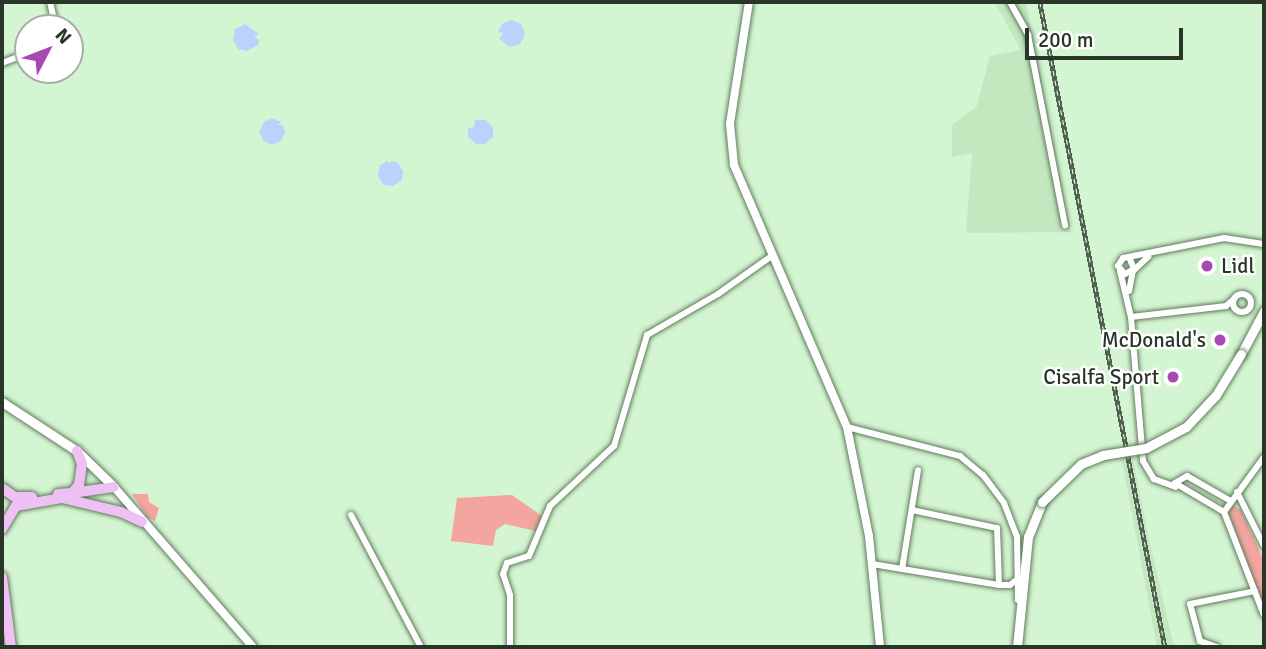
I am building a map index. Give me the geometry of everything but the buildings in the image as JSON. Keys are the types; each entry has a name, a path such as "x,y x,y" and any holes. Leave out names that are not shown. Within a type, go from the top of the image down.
{"highway":[{"path":"72,493 83,476 77,451"},
{"path":"2,488 15,497 114,487"},
{"path":"92,504 114,487"},
{"path":"2,529 7,514 30,502 62,498 92,504 142,522"},
{"path":"2,577 11,647"},
{"path":"2,629 4,647"}],"main road":[{"path":"1017,647 1028,537 1042,502 1081,464 1103,455 1146,448 1186,427 1216,395 1264,311"},
{"path":"2,402 77,451 114,487"}],"street":[{"path":"749,2 730,144 734,164 847,428 872,564 880,647"},
{"path":"1010,2 1028,35 1065,225"},
{"path":"1264,244 1224,238 1119,261 1131,317 1143,461 1154,479 1224,512 1264,615"},
{"path":"1120,271 1133,271 1152,253"},
{"path":"510,647 510,595 503,574 507,563 529,556 550,506 614,446 647,335 718,294 773,255"},
{"path":"1128,297 1135,263 1129,257"},
{"path":"1131,317 1226,306 1243,312 1250,303 1244,295 1226,306"},
{"path":"1234,299 1235,309"},
{"path":"847,428 960,456 983,475 1012,518 1020,554 1018,599 1021,612"},
{"path":"1224,512 1230,500 1264,457"},
{"path":"902,569 918,470"},
{"path":"1176,488 1178,478 1187,476 1230,500"},
{"path":"114,487 253,647"},
{"path":"1237,492 1264,546"},
{"path":"912,510 997,528 999,585"},
{"path":"351,515 421,647"},
{"path":"872,564 999,585 1010,585 1019,578"},
{"path":"999,585 1018,599"},
{"path":"1217,647 1207,645 1198,636 1190,604 1255,591"}],"shaded area":[{"path":"937,2 1026,2 1071,232 966,233 972,153 952,157 952,125 977,106 990,56 1021,50 995,3"},
{"path":"1132,454 1174,647 1157,647 1121,456"},
{"path":"132,494 148,494 149,502 159,508 155,521 147,517"},
{"path":"512,495 542,516 536,531 505,524 496,530 493,546 451,541 457,498"},
{"path":"1232,505 1241,510 1264,561 1264,609 1228,511"}],"water":[{"path":"512,20 521,24 525,34 520,44 510,47 499,39 503,33 498,32 502,24"},
{"path":"245,24 259,34 254,37 259,40 258,45 247,51 238,49 233,40 235,29"},
{"path":"272,118 281,122 278,125 283,125 285,132 281,141 272,145 264,141 259,132 264,122"},
{"path":"475,120 486,120 493,128 493,137 485,144 476,144 468,137 468,128 474,127"},
{"path":"388,161 389,165 391,161 397,162 403,171 402,180 393,186 384,185 378,176 380,165"}],"railway":[{"path":"1040,2 1165,647"}],"place":[{"name":"Lidl","path":"1207,266"},
{"name":"McDonald's","path":"1220,340"},
{"name":"Cisalfa Sport","path":"1173,377"}]}
